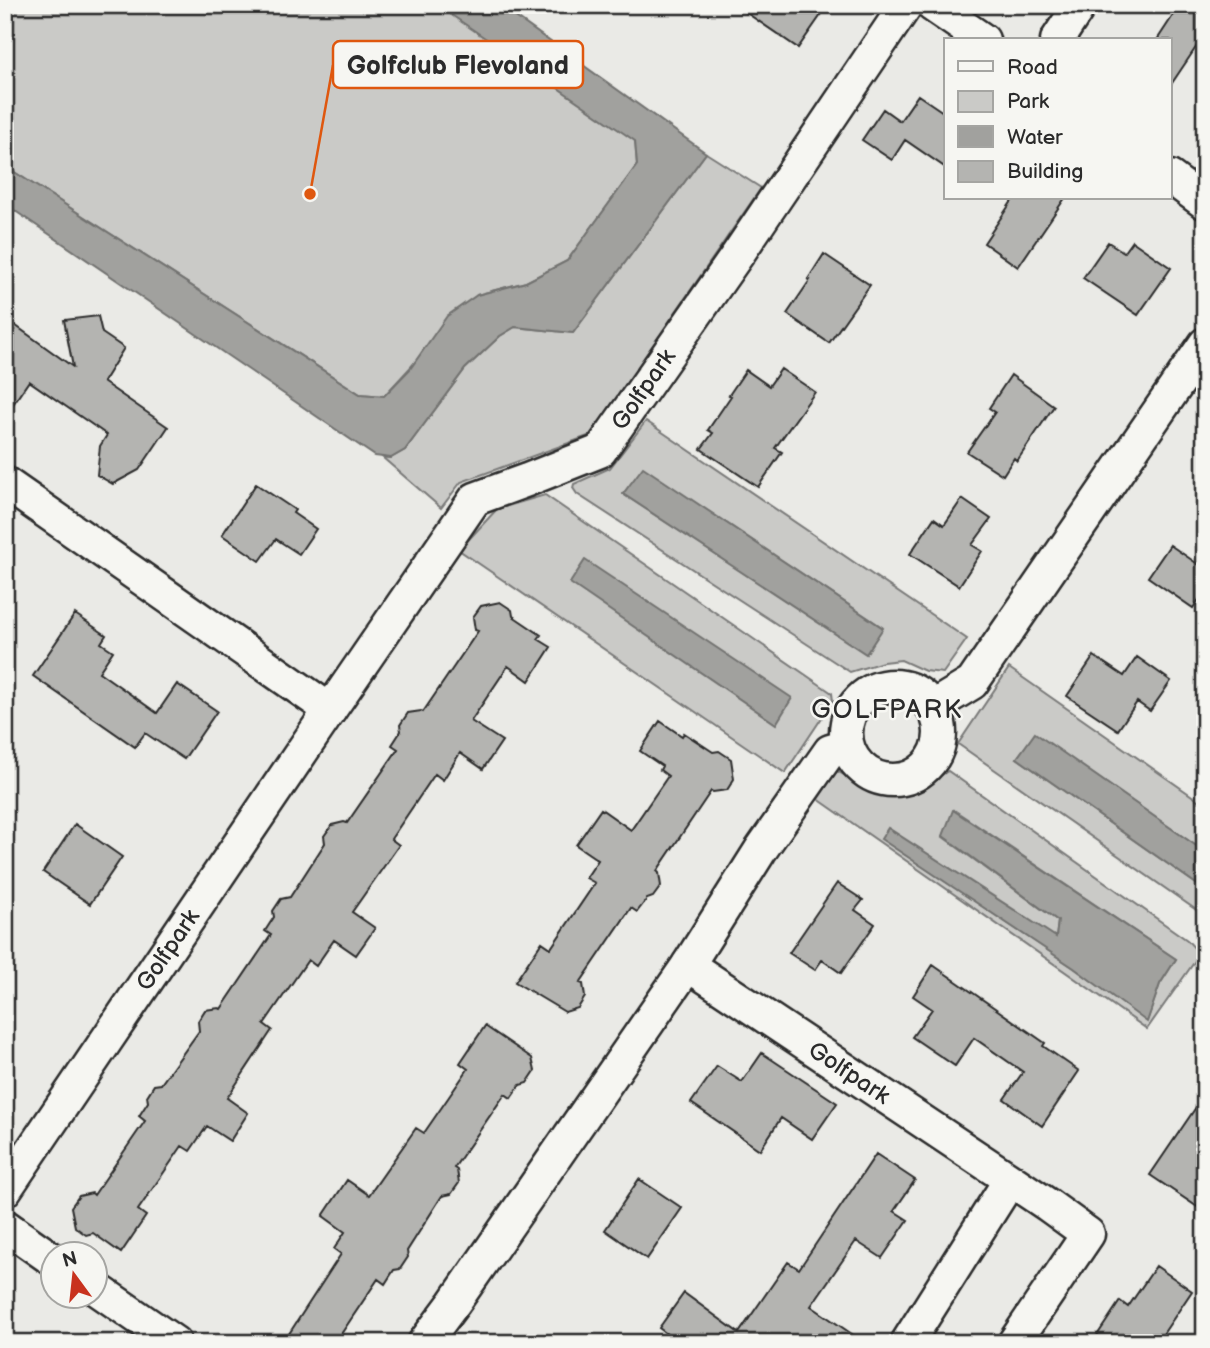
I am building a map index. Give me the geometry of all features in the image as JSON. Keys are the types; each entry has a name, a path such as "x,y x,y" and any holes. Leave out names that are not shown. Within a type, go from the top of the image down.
{"street":[{"name":"Golfpark","path":"5,1189 475,499 600,451 746,243 906,5"},
{"path":"932,5 980,38"},
{"path":"1058,38 1080,5"},
{"path":"1172,178 1205,203"},
{"path":"934,706 972,683 1205,344"},
{"path":"5,483 330,710"},
{"path":"879,686 910,687 934,706 941,723 941,741 934,757 914,776 887,780 862,769 847,746 845,725 853,705 879,686"},
{"path":"424,1343 688,965 760,851 830,751 847,746"},
{"name":"Golfpark","path":"688,965 1088,1234 1014,1343"},
{"path":"907,1343 1010,1180"},
{"path":"5,1226 38,1249"},
{"path":"108,1297 175,1343"}],"green space":[{"path":"5,5 499,5 635,141 637,165 567,261 526,282 477,295 384,396 360,394 5,166"},
{"path":"706,153 761,188 591,435 461,482 441,508 382,457 391,458 405,450 465,369 500,336 515,327 573,333"},
{"path":"646,421 967,639 943,673 925,671 901,660 883,662 850,672 577,494 573,488 574,484 610,468","holes":["643,468 882,627 866,653 623,494"]},
{"path":"545,495 832,693 833,701 785,773 459,550 497,509"},
{"path":"1009,668 1205,805 1205,852 1035,734 1017,758 1205,890 1205,916 958,744"},
{"path":"837,771 881,795 914,792 948,771 1187,940 1200,954 1147,1029 818,799","holes":["954,810 1176,959 1160,984 1147,1021 1074,968 882,839 889,829 1056,938 1058,921 943,837"]}],"water":[{"path":"437,5 499,5 706,153 573,333 515,327 500,336 465,369 405,450 391,458 375,456 5,204 5,166 360,394 384,396 410,369 447,316 477,295 526,282 567,261 637,165 635,141"},
{"path":"643,467 883,628 866,654 623,494"},
{"path":"585,560 792,698 776,724 570,583"},
{"path":"1035,733 1205,852 1205,890 1017,758"},
{"path":"953,810 1176,959 1160,984 1147,1022 1074,968 881,839 888,828 1056,937 1058,921 943,836"}],"building":[{"path":"735,5 828,5 798,48"},
{"path":"1180,5 1205,5 1205,34 1172,83 1172,38 1158,38"},
{"path":"918,95 944,113 944,167 905,140 892,160 862,140 883,109 900,121"},
{"path":"1013,200 1064,200 1018,267 984,243"},
{"path":"1132,241 1171,268 1138,315 1083,278 1108,242 1124,252"},
{"path":"824,254 870,285 829,343 787,314"},
{"path":"98,316 102,333 124,348 103,382 168,427 139,470 113,484 97,475 100,446 107,435 29,381 5,416 5,318 73,367 64,320"},
{"path":"781,369 815,392 775,448 782,452 758,487 701,449 713,433 708,430 746,370 769,386"},
{"path":"1011,375 1054,406 1017,461 1014,458 1003,475 967,452 995,412 989,408"},
{"path":"256,484 295,510 293,513 316,529 299,554 276,539 260,561 222,535"},
{"path":"962,499 991,519 972,545 982,551 959,586 910,554 934,518 944,525"},
{"path":"1170,545 1205,569 1205,591 1193,608 1148,577"},
{"path":"500,602 512,610 513,616 541,635 538,639 551,647 529,681 508,666 471,721 502,741 483,769 460,753 443,780 435,774 391,839 399,845 352,912 375,928 356,955 334,940 316,966 308,960 264,1024 272,1030 227,1098 248,1113 230,1141 207,1126 190,1151 182,1146 138,1210 146,1216 121,1253 108,1244 108,1240 103,1240 93,1233 86,1235 75,1227 71,1207 79,1196 92,1193 94,1195 145,1121 139,1116 154,1085 161,1084 199,1031 198,1021 205,1010 221,1009 271,935 265,931 281,899 290,897 325,843 324,836 332,825 347,823 398,749 392,745 408,713 423,712 478,631 475,630 473,617 481,606"},
{"path":"75,614 106,635 101,643 113,651 99,672 157,713 177,684 217,711 184,759 145,733 135,747 33,676"},
{"path":"1094,656 1124,676 1137,657 1171,681 1150,711 1137,702 1118,730 1067,696"},
{"path":"660,721 682,736 684,733 713,752 719,751 731,759 734,779 727,790 711,791 657,871 661,886 637,912 631,908 580,983 583,984 585,997 578,1008 565,1012 515,982 542,942 551,948 595,883 586,878 598,860 576,845 601,809 631,830 668,776 660,770 662,766 640,751"},
{"path":"75,824 122,857 90,904 43,872"},
{"path":"837,883 863,900 855,910 875,924 841,973 822,960 815,970 789,953"},
{"path":"933,965 1045,1043 1043,1046 1079,1071 1042,1126 1004,1099 1023,1072 974,1038 955,1066 912,1037 932,1009 913,996"},
{"path":"485,1026 532,1058 535,1071 511,1098 505,1094 454,1168 457,1170 459,1183 451,1194 442,1196 407,1251 408,1257 400,1269 394,1270 385,1284 378,1279 335,1343 283,1343 341,1254 334,1249 345,1232 323,1216 347,1180 369,1195 416,1128 424,1133 468,1069 460,1063"},
{"path":"762,1053 837,1103 812,1139 781,1118 760,1150 691,1103 717,1066 742,1082"},
{"path":"1205,1094 1205,1212 1150,1175"},
{"path":"876,1154 915,1180 894,1211 908,1220 882,1258 856,1241 811,1306 865,1343 679,1343 659,1328 684,1293 739,1333 788,1262 799,1269"},
{"path":"639,1179 682,1208 647,1259 605,1230"},
{"path":"1156,1266 1192,1291 1157,1343 1092,1343 1120,1301 1128,1307"}],"place":[{"name":"Golfclub Flevoland","path":"310,194"}],"district":[{"name":"GOLFPARK","path":"887,710"}]}
